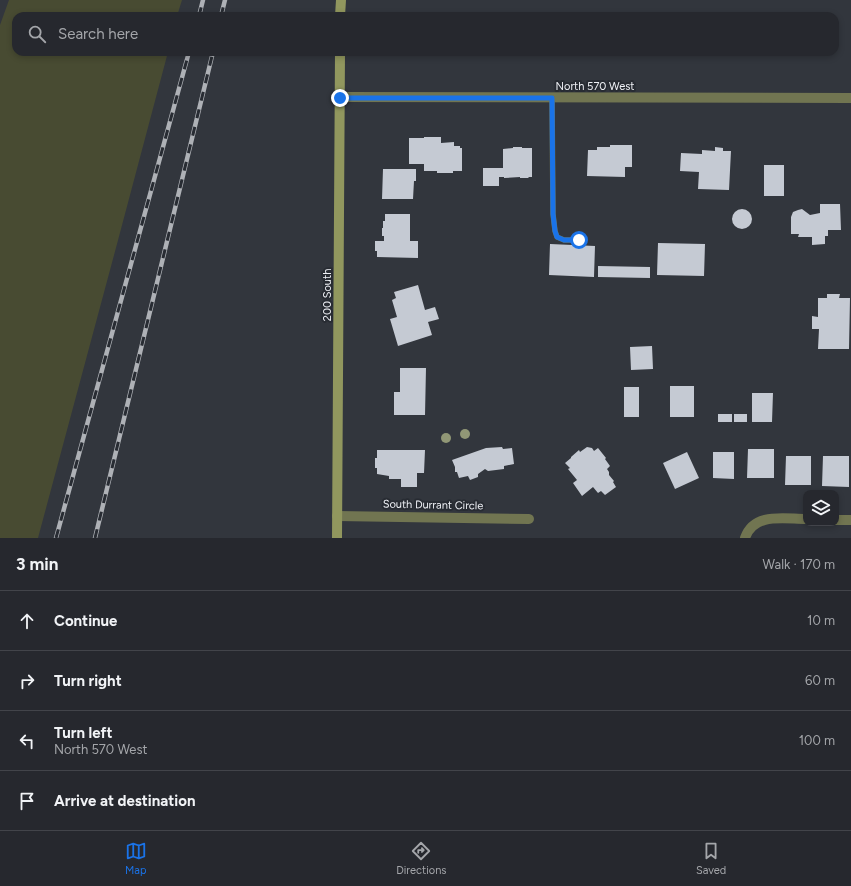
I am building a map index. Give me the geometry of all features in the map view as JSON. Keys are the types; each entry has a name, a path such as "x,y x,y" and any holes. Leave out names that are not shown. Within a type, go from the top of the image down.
{"street":[{"path":"340,12 341,0"},
{"name":"200 South","path":"337,538 340,56"},
{"name":"North 570 West","path":"340,98 851,98"},
{"name":"South Durrant Circle","path":"337,516 529,518"},
{"path":"746,538 751,527 764,519 803,519"},
{"path":"839,520 851,520"}],"lane":[{"path":"552,98 553,214 555,231 557,237 564,240 579,240"}],"green space":[{"path":"9,0 182,0 178,12 12,12 12,56 167,56 38,538 0,538 0,25"}],"building":[{"path":"441,137 441,143 454,142 454,146 460,146 460,148 462,148 462,171 453,171 453,173 437,173 437,171 424,171 424,164 409,164 409,138"},
{"path":"610,145 632,145 632,167 625,167 625,177 587,176 588,150 597,150 597,147 610,147"},
{"path":"513,147 532,148 532,177 499,177 499,186 483,186 483,168 503,168 503,149"},
{"path":"715,147 723,148 723,151 731,151 729,190 698,189 699,172 680,171 681,153 702,154 702,150 715,151"},
{"path":"764,165 784,165 784,196 764,196"},
{"path":"383,169 416,169 413,199 382,199"},
{"path":"820,204 840,204 841,230 828,230 828,236 825,236 825,244 812,245 812,237 798,237 799,234 791,234 791,217 793,212 802,209 810,215 820,213"},
{"path":"738,209 746,209 752,215 752,223 746,229 738,229 732,223 732,215"},
{"path":"385,214 410,214 410,241 418,241 418,258 377,257 377,251 375,251 375,241 384,241 384,236 382,236 382,228 383,221 385,221"},
{"path":"658,243 705,244 704,276 657,275"},
{"path":"550,244 595,246 594,277 549,275"},
{"path":"598,266 650,267 650,278 598,277"},
{"path":"418,285 425,310 435,307 439,319 428,322 432,335 398,346 390,319 397,317 392,300 396,298 394,292"},
{"path":"827,294 840,294 839,298 850,298 849,349 818,349 819,329 812,329 812,316 818,317 818,298 827,298"},
{"path":"652,346 653,369 631,370 630,347"},
{"path":"400,368 426,368 425,415 394,415 394,392 400,392"},
{"path":"670,386 694,386 694,417 670,417"},
{"path":"624,387 639,387 639,417 624,417"},
{"path":"752,393 773,393 772,422 752,422"},
{"path":"718,414 732,414 732,422 718,422"},
{"path":"734,414 747,414 747,422 734,422"},
{"path":"502,447 503,449 512,448 514,464 504,466 504,469 488,471 485,469 478,474 478,477 470,480 468,476 459,478 457,472 455,472 455,467 452,460 486,448"},
{"path":"587,447 592,448 594,451 598,448 610,466 607,469 616,487 605,495 601,491 598,493 593,487 582,496 573,483 577,480 568,469 570,468 565,463 579,450 580,452"},
{"path":"748,449 774,449 774,478 747,478"},
{"path":"377,450 425,450 424,473 417,473 417,487 401,487 401,479 389,479 389,476 377,474 377,468 375,468 375,458 377,458"},
{"path":"687,452 699,478 675,489 663,463"},
{"path":"713,452 734,452 734,479 713,478"},
{"path":"786,456 811,456 811,485 785,485"},
{"path":"823,456 849,456 849,487 822,486"}],"railway":[{"path":"200,12 203,0"},
{"path":"222,12 225,0"},
{"path":"56,538 188,56"},
{"path":"95,538 212,56"}],"route":[{"path":"340,98 552,98 553,214 555,231 557,237 564,240 579,240"}]}
